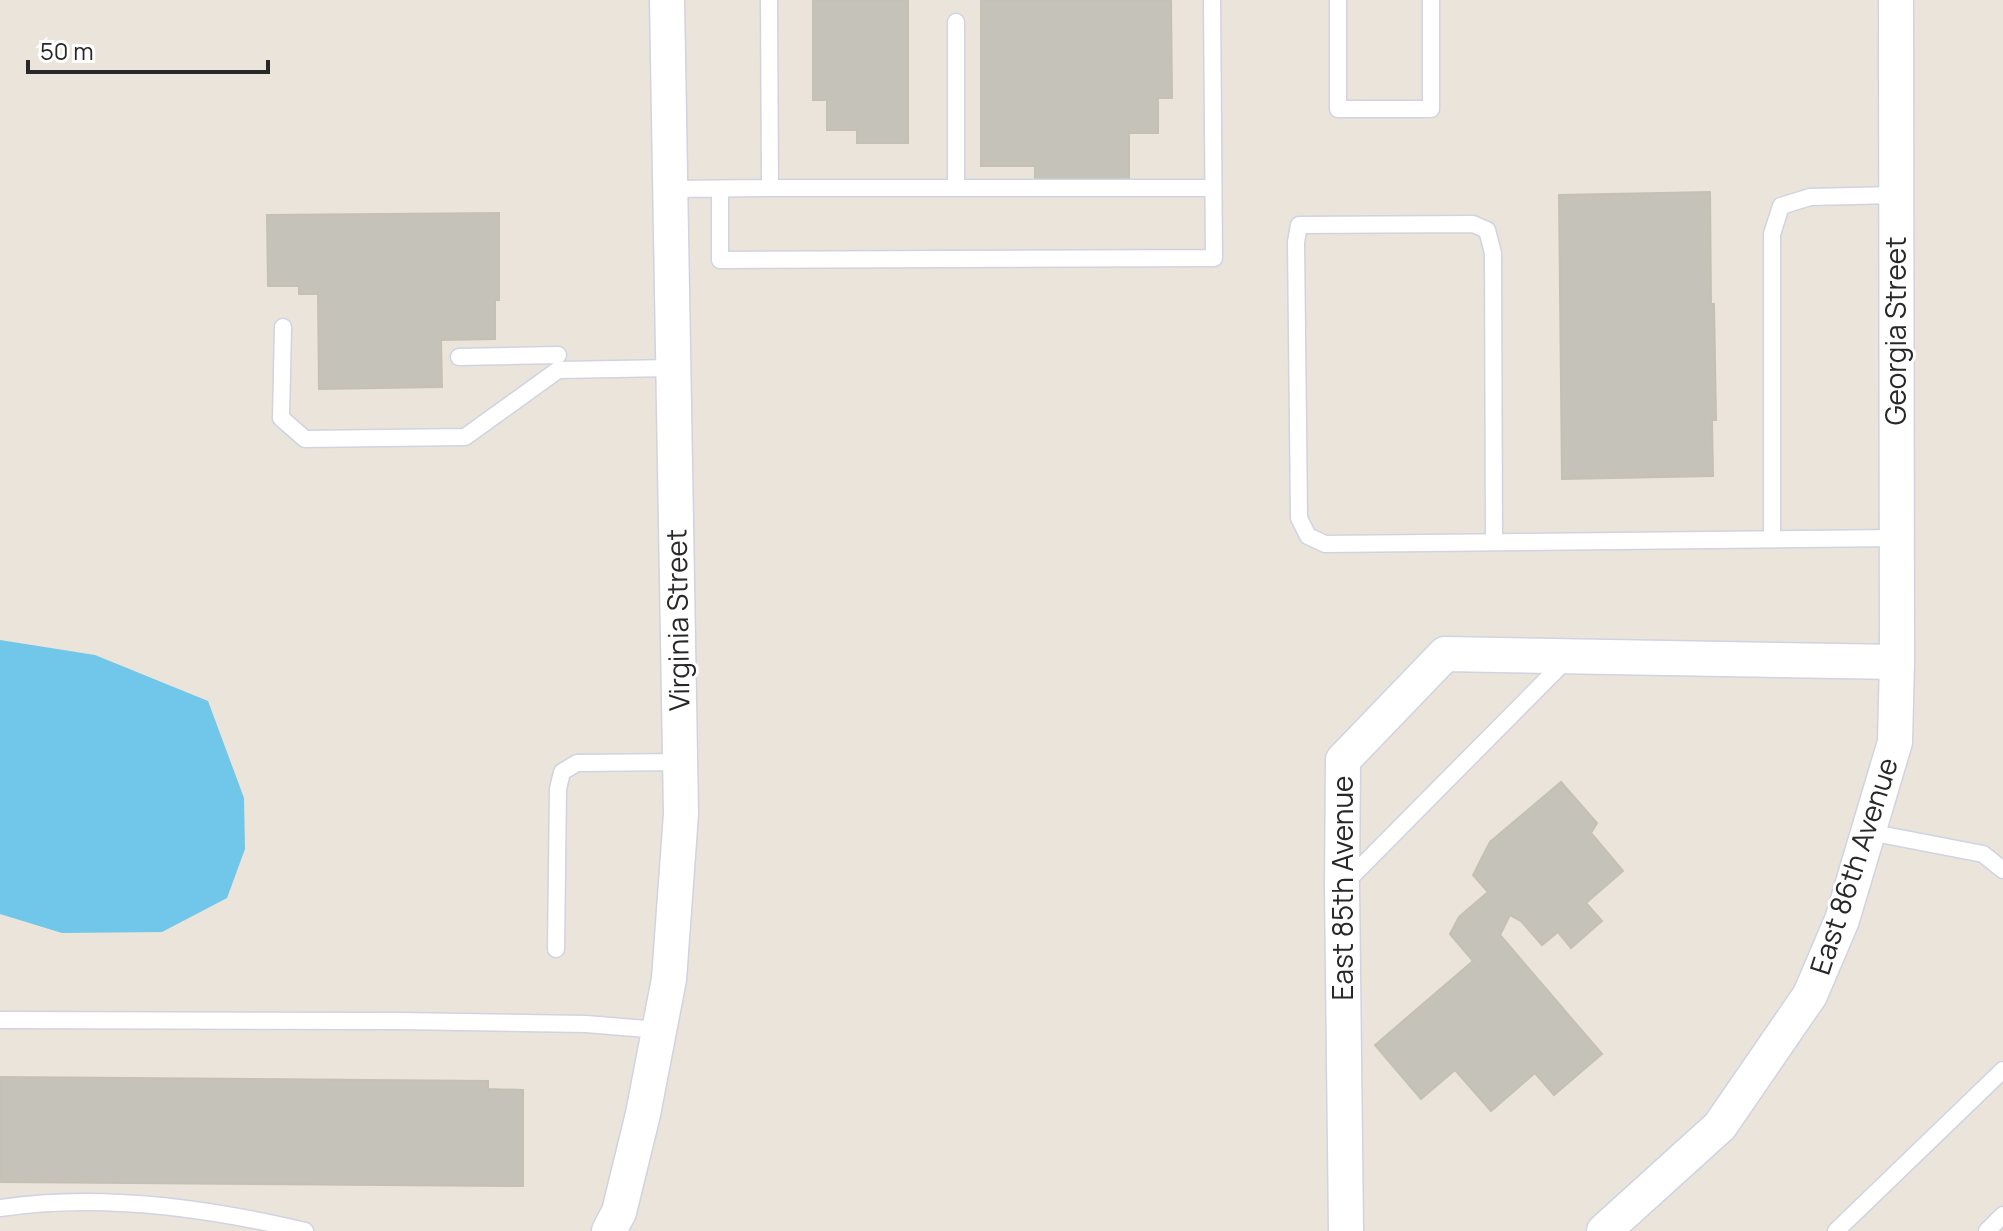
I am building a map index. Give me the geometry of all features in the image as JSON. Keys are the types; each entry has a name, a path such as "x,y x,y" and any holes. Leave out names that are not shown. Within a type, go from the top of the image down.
{"street":[{"name":"Virginia Street","path":"609,1231 619,1212 643,1114 669,979 681,814 667,0"},
{"name":"Georgia Street","path":"1896,0 1897,662"},
{"name":"East 85th Avenue","path":"1346,1231 1343,760 1445,654 1897,662"},
{"name":"East 86th Avenue","path":"1604,1231 1720,1126 1810,995 1842,920 1895,742 1897,662"}],"lane":[{"path":"769,0 770,188"},
{"path":"720,189 720,260 1214,258 1212,0"},
{"path":"1338,0 1338,109 1431,109 1431,0"},
{"path":"956,22 956,188"},
{"path":"671,189 1213,188"},
{"path":"1772,539 1772,234 1781,206 1810,197 1896,195"},
{"path":"1494,542 1493,253 1487,230 1473,224 1299,225 1296,242 1299,518 1308,536 1325,544 1897,538"},
{"path":"283,327 281,418 305,439 465,437 558,370 673,368"},
{"path":"459,357 558,355"},
{"path":"1342,886 1570,656"},
{"path":"556,949 558,789 562,772 577,763 681,762"},
{"path":"1869,832 1983,854 2003,870"},
{"path":"0,1020 570,1023 659,1030"},
{"path":"1836,1231 2003,1070"},
{"path":"0,1208 81,1203 163,1205 259,1220 305,1231"},
{"path":"1987,1231 2003,1215"}],"water":[{"path":"0,640 95,655 208,701 244,798 245,849 227,898 162,932 62,933 0,914"}],"building":[{"path":"813,0 908,0 908,143 857,143 857,130 827,130 827,100 813,100"},
{"path":"981,0 1171,0 1172,98 1158,98 1158,133 1129,133 1129,179 1035,180 1035,166 981,166"},
{"path":"1710,192 1716,420 1712,420 1713,476 1562,479 1559,195"},
{"path":"499,213 499,300 495,300 495,339 441,340 442,387 319,389 318,294 299,294 299,286 268,286 267,215"},
{"path":"1561,782 1597,823 1591,833 1623,871 1586,903 1602,921 1571,948 1558,932 1542,945 1521,921 1510,915 1500,935 1602,1054 1554,1095 1535,1073 1491,1111 1455,1070 1421,1099 1375,1045 1473,961 1450,934 1459,917 1488,892 1473,875 1490,842"},
{"path":"0,1077 488,1081 488,1089 523,1090 523,1186 0,1182"}]}
